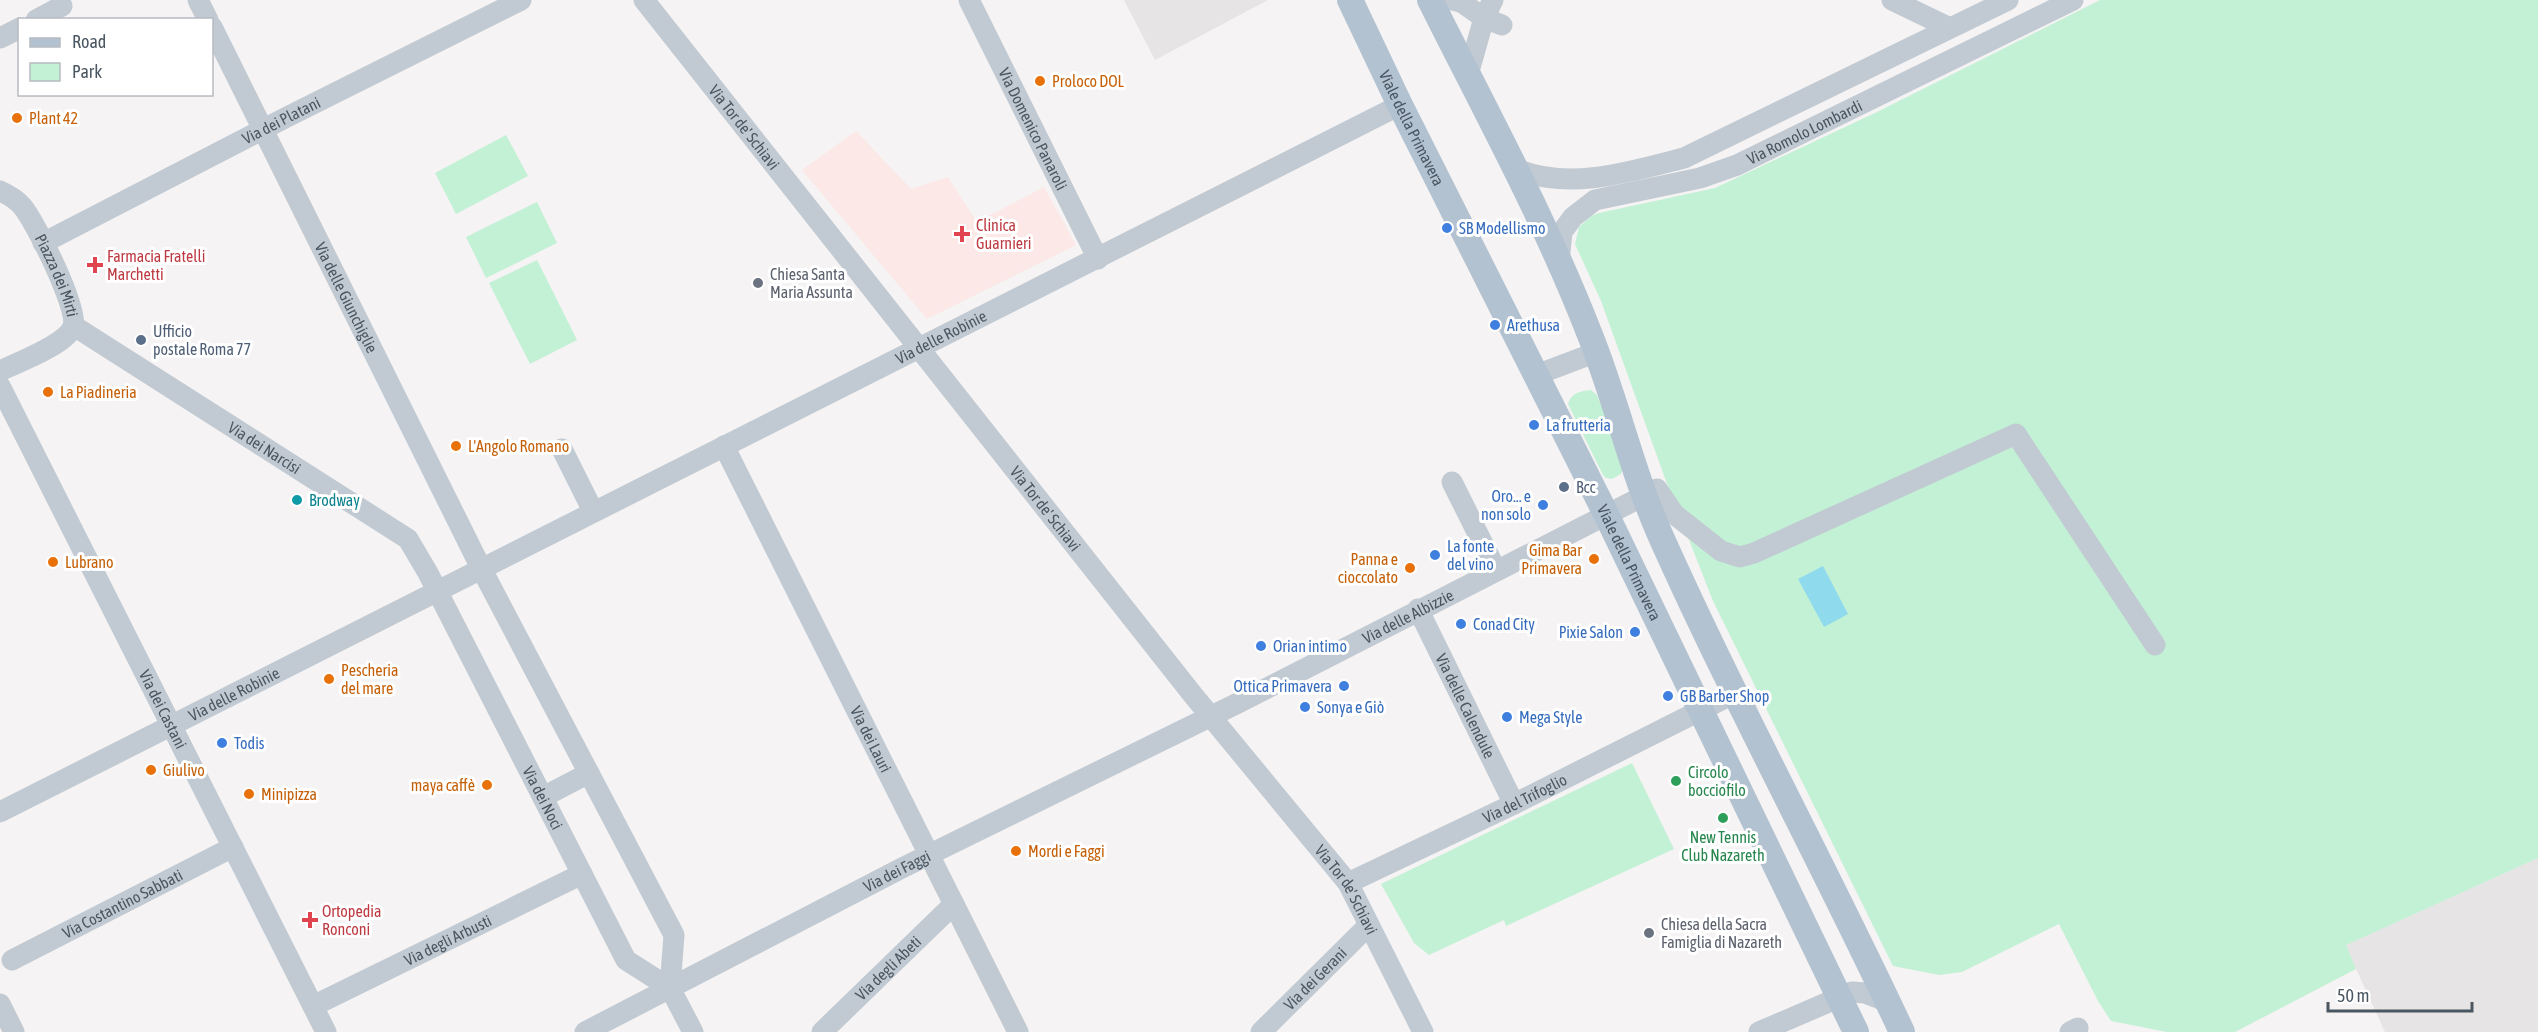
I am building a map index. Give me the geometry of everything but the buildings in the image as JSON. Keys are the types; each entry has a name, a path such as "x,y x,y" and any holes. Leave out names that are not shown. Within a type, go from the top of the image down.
{"main road":[{"name":"Viale della Primavera","path":"1350,0 1400,105 1606,514 1856,1032"},
{"path":"1430,0 1516,169 1559,263 1597,352 1643,496 1735,693 1902,1032"}],"street":[{"path":"198,0 207,18"},
{"name":"Via dei Platani","path":"43,243 521,0"},
{"name":"Via Tor de' Schiavi","path":"644,0 1210,716 1348,883 1423,1032"},
{"name":"Via Domenico Panaroli","path":"969,0 1098,259"},
{"path":"1452,0 1493,14 1468,75"},
{"path":"1892,0 1950,28"},
{"name":"Via Romolo Lombardi","path":"1516,169 1542,178 1576,179 1633,170 1684,158 2008,0"},
{"name":"Via Romolo Lombardi","path":"1559,263 1562,232 1573,217 1595,200 1700,178 1737,165 2073,0"},
{"path":"40,18 62,6"},
{"path":"0,38 18,29"},
{"name":"Via delle Giunchiglie","path":"213,29 481,568"},
{"name":"Via delle Robinie","path":"0,812 1400,105"},
{"name":"Piazza dei Mirti","path":"0,191 22,205 72,304 75,317 74,326 60,341 0,371"},
{"name":"Via dei Narcisi","path":"74,326 408,539 436,590"},
{"path":"1536,375 1597,352"},
{"name":"Via dei Castani","path":"0,386 326,1032"},
{"path":"1643,496 1657,489 1674,514 1721,551 1740,558 2016,434 2155,645"},
{"name":"Via dei Lauri","path":"724,446 1018,1032"},
{"path":"562,448 593,511"},
{"path":"1452,482 1496,570"},
{"name":"Via delle Albizzie","path":"1210,716 1643,496"},
{"path":"481,568 674,935 670,988"},
{"name":"Via dei Noci","path":"436,590 626,960 670,988 693,1032"},
{"name":"Via delle Calendule","path":"1418,609 1514,804"},
{"name":"Via del Trifoglio","path":"1348,883 1514,804 1735,693"},
{"name":"Via dei Faggi","path":"585,1032 930,854 1210,716"},
{"path":"543,797 589,773"},
{"name":"Via Costantino Sabbati","path":"12,960 233,847"},
{"name":"Via degli Arbusti","path":"313,1006 582,874"},
{"name":"Via degli Abeti","path":"822,1032 954,904"},
{"name":"Via dei Gerani","path":"1261,1032 1369,926"},
{"path":"1760,1032 1855,991 1888,1002"},
{"path":"0,1004 14,1032"}],"shaded area":[{"path":"1124,0 1268,0 1155,60"},
{"name":"Clinica Guarnieri","path":"856,131 911,189 948,177 977,222 1044,187 1076,245 927,319 802,170"},
{"path":"2538,858 2538,1032 2385,1032 2345,945"}],"green space":[{"path":"2100,0 2538,0 2538,858 2346,945 2356,969 2235,1032 2167,1032 2111,1021 2098,1001 2059,924 1962,972 1939,975 1893,966 1713,601 1666,481 1601,301 1575,244 1579,227 1591,216 1715,188 1877,112"},
{"path":"506,135 528,176 456,214 435,173"},
{"path":"537,202 557,243 486,278 466,237"},
{"path":"537,260 577,340 530,364 489,283"},
{"path":"1591,390 1597,395 1624,464 1621,474 1612,479 1603,475 1568,404 1576,393"},
{"path":"1632,763 1674,849 1506,926 1504,920 1429,955 1414,943 1381,884"}],"water":[{"path":"1823,566 1848,614 1824,627 1798,579"}],"place":[{"name":"Proloco DOL","path":"1040,81"},
{"name":"Plant 42","path":"17,118"},
{"name":"SB Modellismo","path":"1447,228"},
{"name":"Clinica Guarnieri","path":"962,234"},
{"name":"Farmacia Fratelli Marchetti","path":"95,265"},
{"name":"Chiesa Santa Maria Assunta","path":"758,283"},
{"name":"Arethusa","path":"1495,325"},
{"name":"Ufficio postale Roma 77","path":"141,340"},
{"name":"La Piadineria","path":"48,392"},
{"name":"La frutteria","path":"1534,425"},
{"name":"L'Angolo Romano","path":"456,446"},
{"name":"Bcc","path":"1564,487"},
{"name":"Brodway","path":"297,500"},
{"name":"Oro... e non solo","path":"1543,505"},
{"name":"La fonte del vino","path":"1435,555"},
{"name":"Gima Bar Primavera","path":"1594,559"},
{"name":"Lubrano","path":"53,562"},
{"name":"Panna e cioccolato","path":"1410,568"},
{"name":"Conad City","path":"1461,624"},
{"name":"Pixie Salon","path":"1635,632"},
{"name":"Orian intimo","path":"1261,646"},
{"name":"Pescheria del mare","path":"329,679"},
{"name":"Ottica Primavera","path":"1344,686"},
{"name":"GB Barber Shop","path":"1668,696"},
{"name":"Sonya e Giò","path":"1305,707"},
{"name":"Mega Style","path":"1507,717"},
{"name":"Todis","path":"222,743"},
{"name":"Giulivo","path":"151,770"},
{"name":"Circolo bocciofilo","path":"1676,781"},
{"name":"maya caffè","path":"487,785"},
{"name":"Minipizza","path":"249,794"},
{"name":"New Tennis Club Nazareth","path":"1723,818"},
{"name":"Mordi e Faggi","path":"1016,851"},
{"name":"Ortopedia Ronconi","path":"310,920"},
{"name":"Chiesa della Sacra Famiglia di Nazareth","path":"1649,933"}]}
